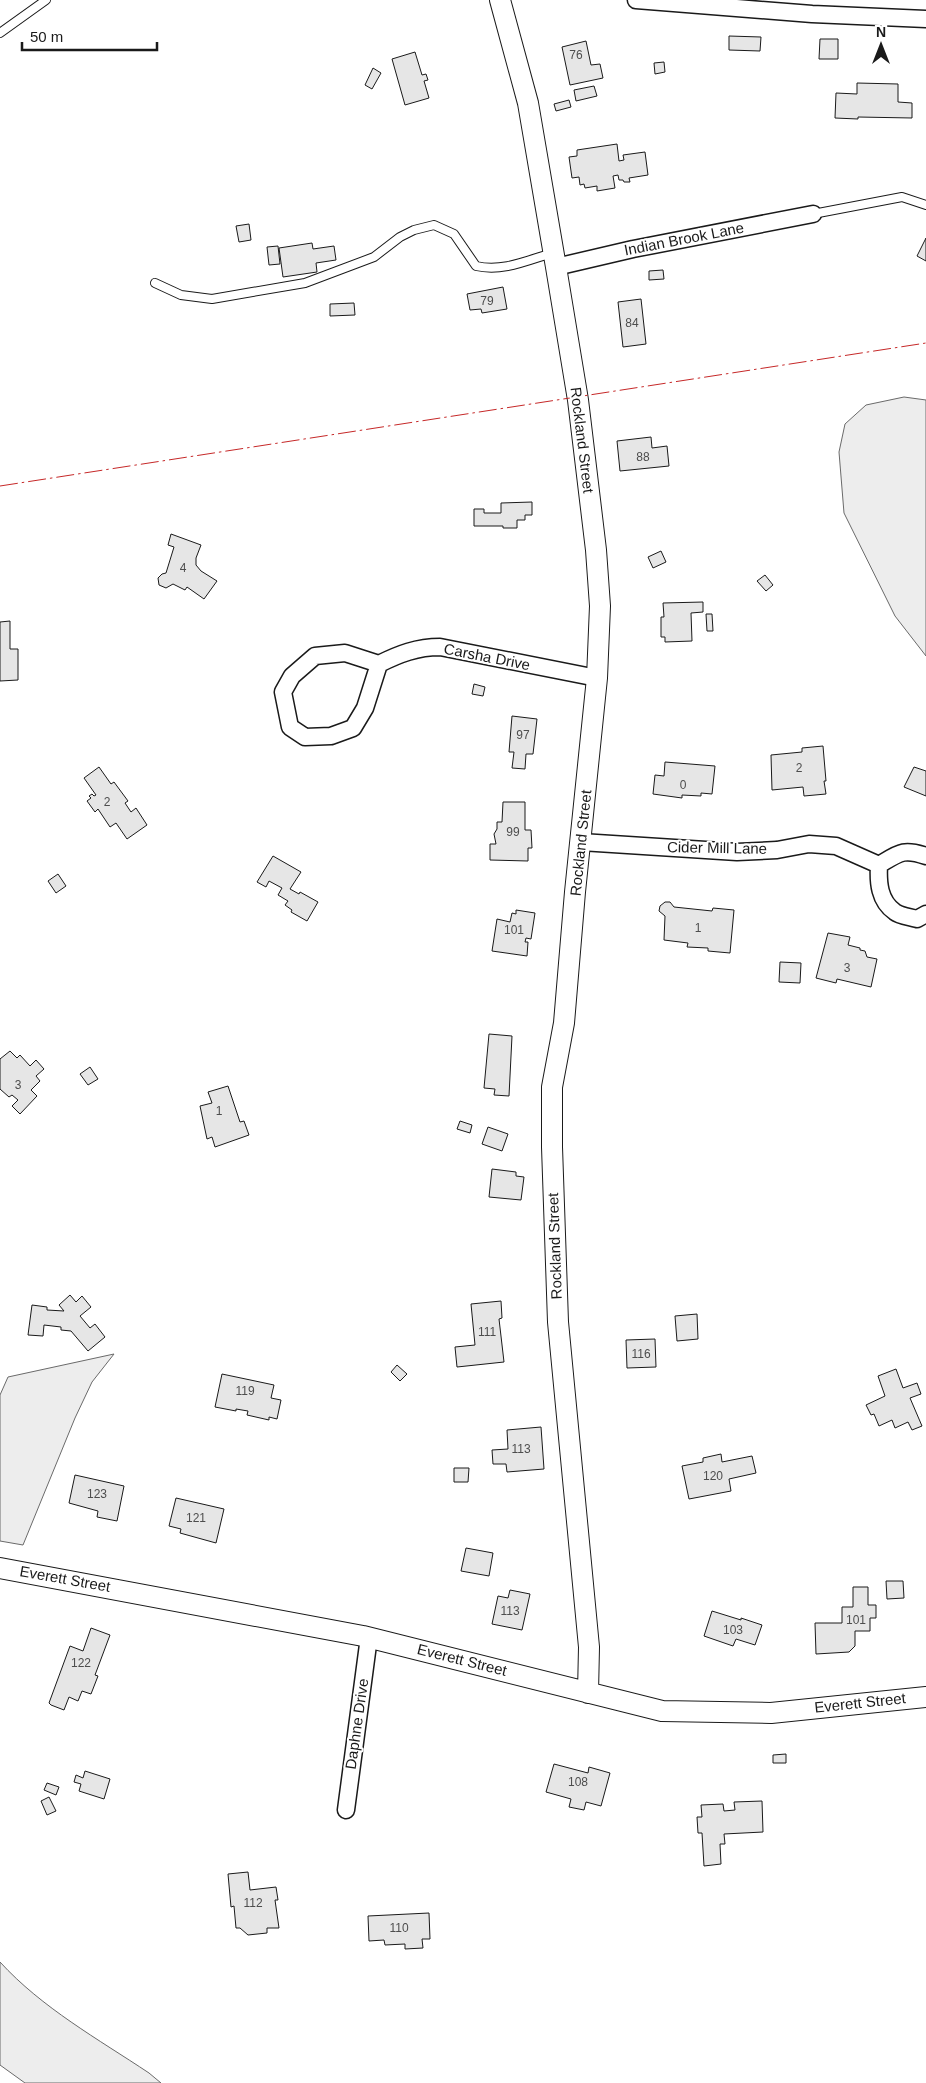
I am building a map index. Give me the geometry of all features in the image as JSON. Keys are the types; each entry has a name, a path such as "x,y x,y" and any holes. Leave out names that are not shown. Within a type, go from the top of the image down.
{"street":[{"name":"Rockland Street","path":"500,0 528,104 555,259 578,400 596,550 600,606 597,678 564,1023 552,1087 552,1147 558,1322 589,1647 588,1693"},
{"path":"636,0 812,14 926,19"},
{"name":"Indian Brook Lane","path":"555,259 633,249 813,214"},
{"name":"Carsha Drive","path":"379,664 400,653 422,647 440,647 597,678"},
{"path":"345,653 379,664 365,708 353,728 331,736 306,737 290,727 284,692 292,676 315,656 345,653"},
{"name":"Cider Mill Lane","path":"581,842 738,852 777,850 809,844 836,846 879,865"},
{"path":"926,856 910,851 897,854 879,865 878,880 883,899 895,912 917,919 926,914"},
{"name":"Everett Street","path":"0,1568 369,1637 662,1710 771,1713 926,1697"},
{"name":"Daphne Drive","path":"346,1810 369,1637"}],"lane":[{"path":"0,33 46,0"},
{"path":"813,214 902,198 926,205"},
{"path":"155,283 181,295 212,299 306,283 374,257 400,237 414,230 434,225 454,234 476,266 488,269 502,268 555,259"}],"shaded area":[{"path":"904,397 926,400 926,656 895,616 844,513 839,452 845,424 866,405"},
{"path":"114,1354 92,1382 75,1418 23,1545 0,1541 0,1395 8,1377"},
{"path":"0,1962 16,1979 52,2008 161,2083 25,2083 0,2065"}],"building":[{"path":"729,36 761,37 760,51 729,50"},
{"path":"820,39 838,39 838,59 819,59"},
{"path":"586,41 591,65 600,64 603,78 570,85 562,47"},
{"path":"415,52 422,75 426,74 428,80 424,81 429,98 405,105 392,59"},
{"path":"664,62 665,72 655,74 654,63"},
{"path":"373,68 381,73 372,89 365,85"},
{"path":"857,83 898,84 898,102 912,103 912,118 835,118 836,93 857,94"},
{"path":"594,86 597,96 576,101 574,90"},
{"path":"569,100 571,107 556,111 554,104"},
{"path":"617,144 619,161 624,160 623,155 645,152 648,175 629,178 630,182 619,180 618,175 613,176 615,188 597,191 597,186 585,188 584,184 580,185 579,177 572,178 569,157 577,156 577,150"},
{"path":"249,224 251,240 239,242 236,226"},
{"path":"926,238 926,261 917,256"},
{"path":"312,243 313,249 334,246 336,260 316,263 317,272 283,277 279,248"},
{"path":"278,246 280,264 269,265 267,247"},
{"path":"663,270 664,279 649,280 649,271"},
{"path":"503,287 507,309 482,313 481,309 470,310 467,294"},
{"path":"641,299 646,344 623,347 618,302"},
{"path":"354,303 355,315 330,316 330,304"},
{"path":"651,437 652,448 667,446 669,466 620,471 617,441"},
{"path":"532,502 532,515 525,515 525,520 517,520 517,528 474,526 474,509 484,509 484,513 501,513 501,503"},
{"path":"171,534 201,545 196,558 196,565 201,571 217,581 204,599 187,587 185,590 173,584 166,588 159,585 158,578 166,573 174,547 168,545"},
{"path":"661,551 666,562 653,568 648,557"},
{"path":"765,575 773,585 766,591 757,581"},
{"path":"703,602 703,612 691,613 692,641 665,642 665,637 661,637 661,617 664,617 663,603"},
{"path":"706,614 712,614 713,631 707,631"},
{"path":"10,621 10,649 18,649 18,680 0,681 0,622"},
{"path":"474,684 485,687 483,696 472,694"},
{"path":"512,716 537,719 533,754 526,754 525,769 512,768 514,752 509,752"},
{"path":"823,746 826,794 804,796 803,787 772,790 771,755 802,752 802,748"},
{"path":"665,762 715,766 712,794 701,793 701,796 682,795 682,798 653,794 655,775 664,776"},
{"path":"99,767 111,784 114,782 128,801 125,803 131,812 136,808 147,825 127,839 116,823 110,827 98,809 95,812 87,801 91,798 89,796 92,794 96,795 84,778"},
{"path":"914,767 926,771 926,796 904,787"},
{"path":"503,802 525,802 525,830 531,830 532,848 528,848 528,861 490,860 490,844 496,844 494,834 497,829 497,822 502,822"},
{"path":"273,856 301,872 290,889 318,902 307,921 291,912 292,910 285,905 288,901 278,895 282,888 269,881 266,887 257,882"},
{"path":"58,874 66,886 56,893 48,881"},
{"path":"665,902 670,902 674,907 712,911 713,908 734,910 730,953 708,951 708,948 687,947 688,943 664,940 665,916 659,911 660,906"},
{"path":"516,910 535,913 531,939 526,938 525,942 528,942 527,956 492,951 497,919 510,922 512,913 516,914"},
{"path":"828,933 850,937 848,945 865,951 867,957 877,959 871,987 837,979 836,983 816,978"},
{"path":"780,962 801,963 800,983 779,982"},
{"path":"489,1034 512,1036 509,1096 494,1095 495,1089 484,1088"},
{"path":"10,1051 17,1058 20,1055 30,1066 36,1060 44,1069 36,1076 40,1081 31,1090 37,1096 20,1114 12,1106 18,1100 12,1095 9,1097 0,1089 0,1059"},
{"path":"90,1067 98,1079 88,1085 80,1074"},
{"path":"228,1086 240,1122 244,1121 249,1135 215,1147 212,1137 207,1139 200,1106 212,1103 208,1092"},
{"path":"460,1121 472,1125 470,1133 457,1129"},
{"path":"488,1127 508,1134 502,1151 482,1144"},
{"path":"492,1169 516,1172 516,1176 524,1177 521,1200 489,1197"},
{"path":"70,1295 76,1302 82,1296 91,1307 80,1316 90,1328 95,1324 105,1337 88,1351 71,1331 61,1330 61,1327 44,1325 43,1336 28,1335 32,1305 47,1307 47,1310 64,1311 59,1305"},
{"path":"501,1301 502,1318 499,1319 504,1362 457,1367 455,1347 475,1345 471,1304"},
{"path":"697,1314 698,1339 677,1341 675,1316"},
{"path":"655,1339 656,1367 627,1368 626,1340"},
{"path":"397,1365 407,1374 400,1381 391,1372"},
{"path":"896,1369 903,1388 917,1383 921,1394 910,1398 922,1426 912,1430 908,1422 895,1428 892,1420 879,1426 874,1414 871,1415 866,1405 885,1396 878,1376"},
{"path":"222,1374 274,1385 271,1398 281,1400 277,1419 269,1417 269,1420 247,1415 248,1411 215,1407"},
{"path":"541,1427 544,1469 507,1472 506,1464 493,1464 492,1450 508,1449 507,1430"},
{"path":"721,1454 722,1462 752,1456 756,1473 729,1479 731,1491 689,1499 682,1466 703,1462 703,1458"},
{"path":"454,1468 469,1468 468,1482 454,1482"},
{"path":"75,1475 124,1486 117,1521 97,1517 98,1511 69,1503"},
{"path":"176,1498 224,1509 216,1543 180,1533 181,1529 169,1526"},
{"path":"466,1548 493,1553 489,1576 461,1571"},
{"path":"886,1581 903,1581 904,1598 887,1599"},
{"path":"853,1587 868,1587 868,1605 876,1605 876,1618 870,1618 870,1631 855,1631 855,1646 849,1652 816,1654 815,1623 842,1623 842,1607 853,1607"},
{"path":"510,1590 530,1594 522,1630 492,1624 498,1596 508,1598"},
{"path":"712,1611 762,1625 755,1645 736,1639 733,1646 704,1636"},
{"path":"91,1628 110,1635 95,1675 98,1676 91,1694 82,1691 78,1701 69,1697 64,1710 51,1705 49,1703 70,1646 83,1651"},
{"path":"786,1754 786,1763 773,1763 773,1755"},
{"path":"554,1764 588,1773 589,1767 610,1773 601,1806 586,1802 584,1810 569,1807 571,1799 546,1792"},
{"path":"85,1771 110,1779 104,1799 79,1791 81,1784 74,1782 76,1775 83,1778"},
{"path":"47,1783 59,1787 56,1795 44,1790"},
{"path":"49,1797 56,1811 47,1815 41,1801"},
{"path":"762,1801 763,1832 724,1834 725,1844 720,1844 721,1864 704,1866 702,1833 698,1833 697,1817 702,1817 701,1805 723,1804 724,1811 735,1810 734,1802"},
{"path":"248,1872 250,1890 276,1887 278,1900 275,1900 279,1928 267,1928 267,1933 248,1935 240,1928 236,1928 234,1906 231,1907 228,1874"},
{"path":"429,1913 430,1939 422,1939 423,1948 405,1949 405,1944 385,1945 384,1940 369,1941 368,1916"}],"power":[{"path":"0,486 926,343"}]}
